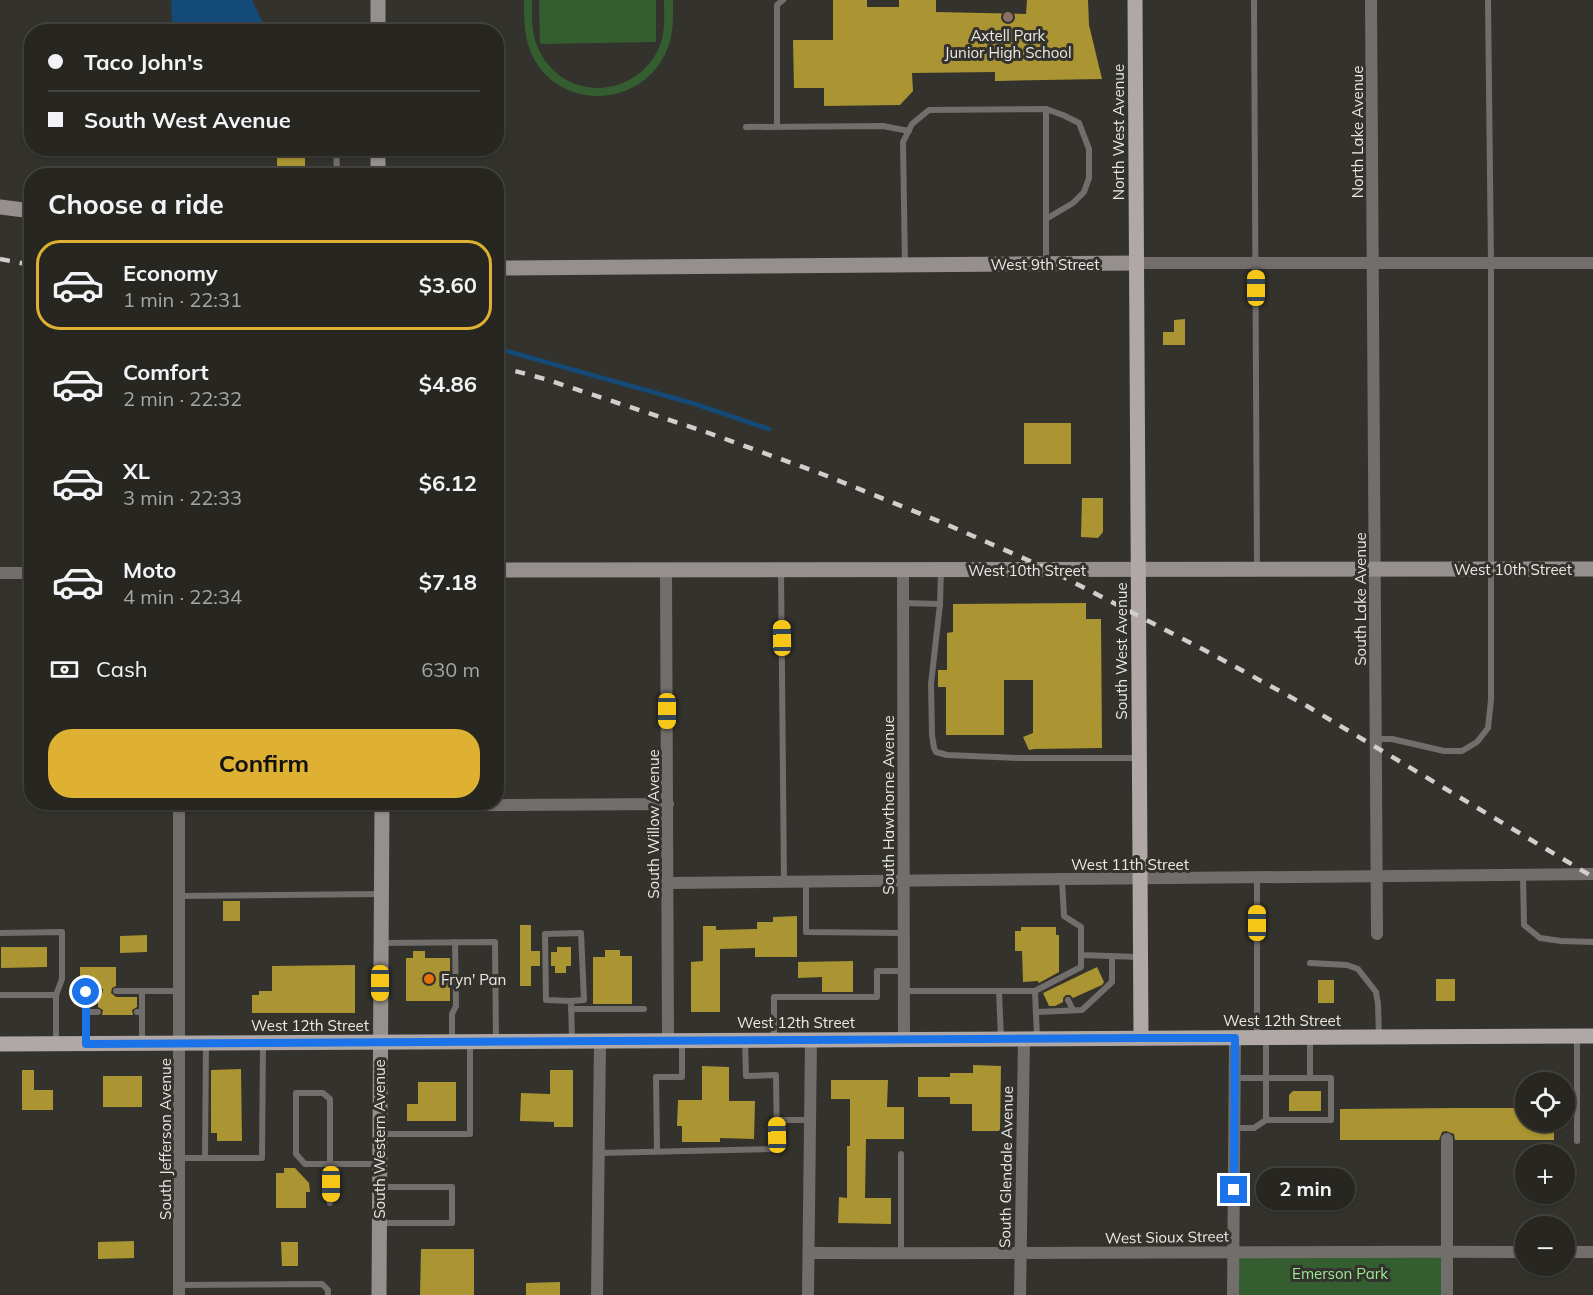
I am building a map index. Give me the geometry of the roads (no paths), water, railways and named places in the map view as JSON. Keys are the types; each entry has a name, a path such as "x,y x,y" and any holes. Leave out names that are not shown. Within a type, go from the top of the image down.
{"main road":[{"name":"North West Avenue","path":"1135,0 1136,263"},
{"name":"South West Avenue","path":"1136,263 1141,1038"},
{"name":"West 12th Street","path":"0,1044 1593,1036"}],"street":[{"path":"378,0 378,24"},
{"name":"North Lake Avenue","path":"1371,0 1373,264"},
{"path":"0,207 24,210"},
{"name":"West 9th Street","path":"504,268 1593,262"},
{"name":"South Lake Avenue","path":"1373,264 1377,934"},
{"name":"West 10th Street","path":"504,570 1593,569"},
{"name":"South Willow Avenue","path":"666,570 668,883 675,1041"},
{"name":"South Hawthorne Avenue","path":"903,570 904,1039"},
{"path":"0,573 24,573"},
{"path":"504,804 668,804"},
{"name":"South Jefferson Avenue","path":"179,810 179,1290"},
{"name":"South Western Avenue","path":"379,1295 382,810"},
{"name":"West 11th Street","path":"668,883 1593,874"},
{"path":"1233,1295 1235,1038"},
{"name":"South Glendale Avenue","path":"1020,1295 1030,1039"},
{"path":"808,1295 811,1040"},
{"path":"597,1295 600,1041"},
{"path":"1447,1139 1447,1295"},
{"name":"West Sioux Street","path":"809,1253 1515,1252"},
{"path":"1575,1252 1593,1252"}],"lane":[{"path":"777,127 777,5 783,0"},
{"path":"1254,0 1257,569"},
{"path":"1376,739 1392,739 1444,751 1462,751 1477,742 1488,728 1491,700 1491,263 1488,0"},
{"path":"1046,109 1046,264"},
{"path":"905,265 903,142 912,124 929,110 1046,109 1079,123 1089,150 1089,178 1084,192 1073,203 1046,219"},
{"path":"746,127 884,126 909,131"},
{"path":"781,570 784,882"},
{"path":"941,570 940,604 931,684 932,735 936,752 946,755 1020,758 1140,758"},
{"path":"903,603 940,604"},
{"path":"1523,875 1524,925 1540,938 1593,942"},
{"path":"1257,878 1261,1038 1266,1078 1266,1120"},
{"path":"904,992 1035,990 1082,970 1081,927 1064,916 1062,879"},
{"path":"806,882 806,932 903,933"},
{"path":"179,896 381,894"},
{"path":"0,933 62,932 62,979 56,994 56,1044"},
{"path":"581,933 584,1000 571,1001 546,1000 545,934 581,933"},
{"path":"452,1042 452,1014 456,1006 454,942"},
{"path":"381,943 495,942 496,1041"},
{"path":"1081,955 1141,957"},
{"path":"1036,1012 1082,1010 1112,982 1112,956"},
{"path":"1310,963 1347,965 1358,969 1376,992 1379,1038"},
{"path":"774,1040 774,997 877,997 877,970 904,970"},
{"path":"1092,989 1095,997"},
{"path":"1030,1039 1036,1012 1035,990"},
{"path":"86,1044 86,992 98,991"},
{"path":"116,991 180,991"},
{"path":"142,991 139,1012 142,1044"},
{"path":"999,992 1001,1039"},
{"path":"0,995 56,994"},
{"path":"1068,1000 1073,1011"},
{"path":"571,1001 572,1041"},
{"path":"571,1009 644,1009"},
{"path":"86,1012 98,1012"},
{"path":"1576,1036 1576,1141"},
{"path":"1310,1038 1310,1078"},
{"path":"598,1153 777,1149 776,1075 746,1076 745,1040"},
{"path":"657,1151 656,1077 682,1077 675,1041"},
{"path":"379,1134 470,1134 470,1042"},
{"path":"205,1158 206,1043"},
{"path":"180,1158 262,1158 263,1043"},
{"path":"1234,1078 1331,1078 1331,1120 1266,1120 1254,1128 1234,1128"},
{"path":"330,1203 331,1164 330,1100 323,1093 296,1093 297,1154 305,1164 331,1164 379,1164"},
{"path":"777,1120 810,1120"},
{"path":"901,1154 901,1253"},
{"path":"379,1187 452,1187 452,1223 379,1223"},
{"path":"179,1290 322,1284 328,1290 328,1295"}],"water":[{"path":"171,0 252,0 264,24 172,24"}],"waterway":[{"path":"504,350 695,404 769,429"}],"railway":[{"path":"0,259 24,264"},
{"path":"504,368 545,379 706,432 822,474 948,525 1048,569 1307,706 1593,877"}],"place":[{"name":"Axtell Park Junior High School","path":"1008,17"},
{"name":"Fryn' Pan","path":"429,979"}],"park label":[{"name":"Emerson Park","path":"1340,1273"}]}
